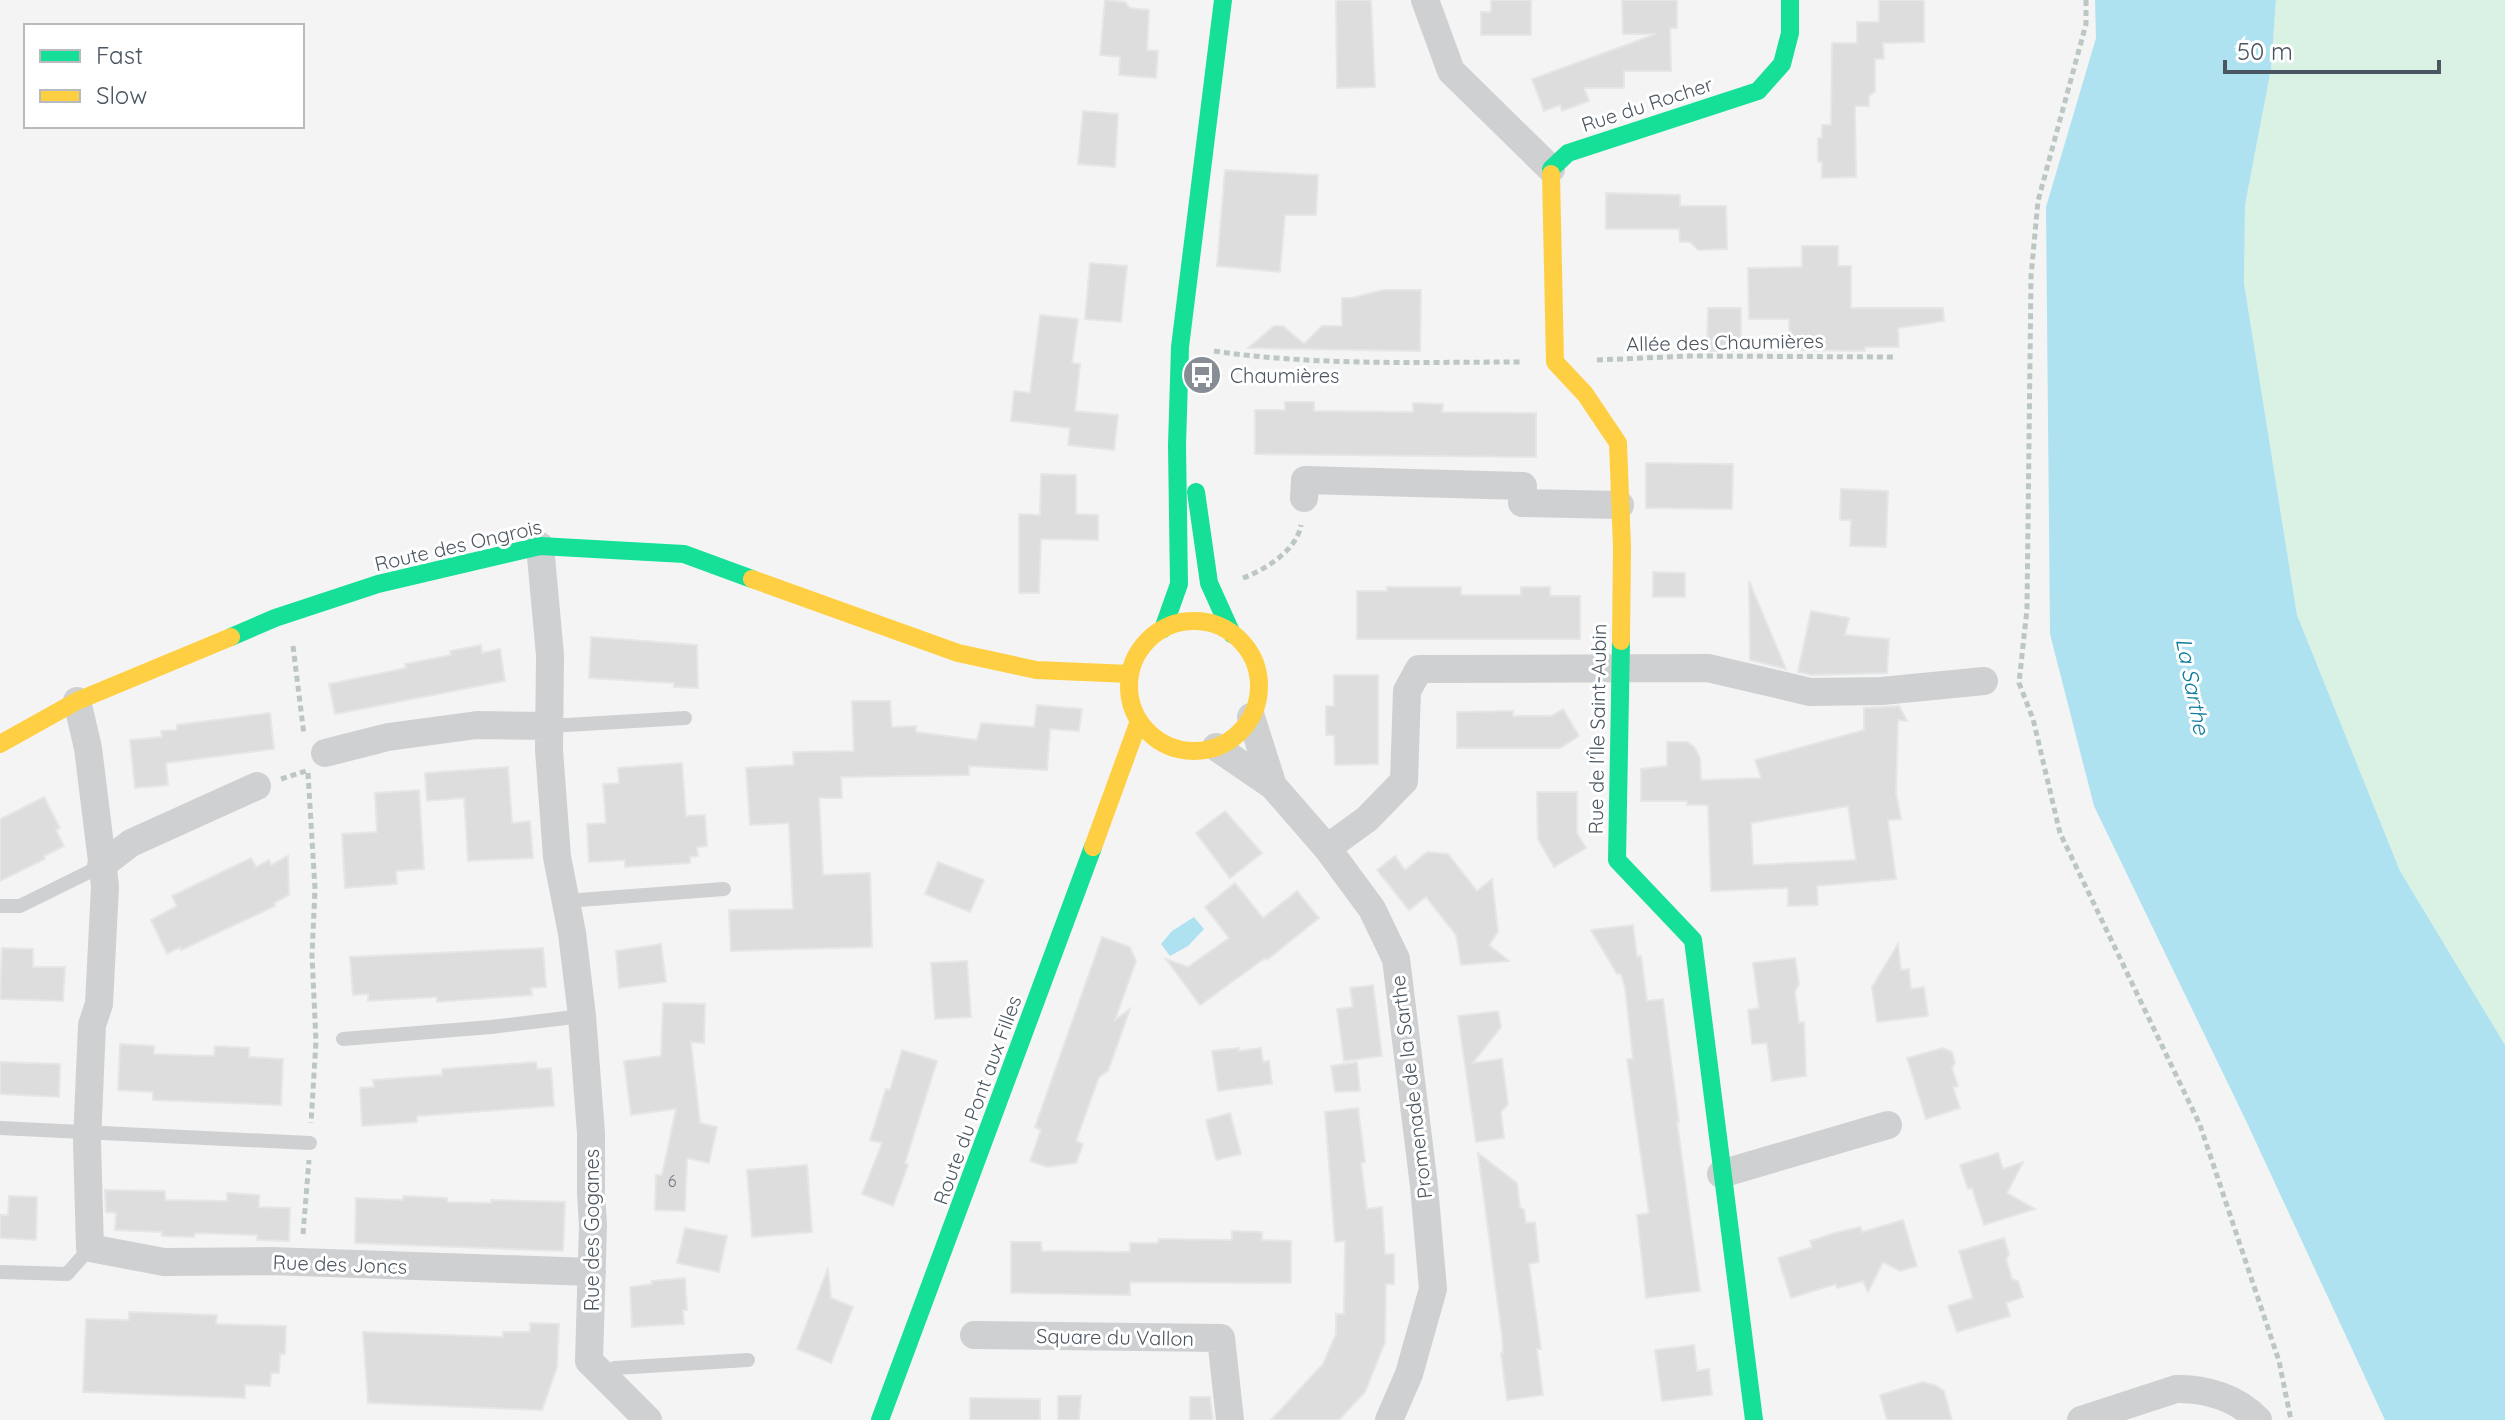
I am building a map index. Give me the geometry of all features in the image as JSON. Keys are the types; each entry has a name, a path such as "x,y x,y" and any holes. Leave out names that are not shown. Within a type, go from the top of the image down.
{"street":[{"path":"1163,629 1179,584 1176,528 1180,347 1223,0"},
{"path":"1425,0 1451,71 1551,169 1555,362"},
{"name":"Rue du Rocher","path":"1551,169 1568,153 1758,91 1782,64 1790,33 1790,0"},
{"name":"Rue de l'Île Saint-Aubin","path":"1555,362 1585,394 1618,443 1622,547 1617,860 1693,940 1754,1420"},
{"path":"1178,396 1205,540 1209,583 1232,634 1250,655 1257,672 1257,700 1251,717 1236,736 1216,747 1195,751 1174,748 1154,738 1139,721 1130,698 1130,674 1141,648 1163,629 1194,622 1210,624 1232,634"},
{"path":"1304,498 1305,480 1523,486 1522,503 1620,505"},
{"name":"Route des Ongrois","path":"0,744 77,701 275,618 378,584 540,546 684,554 958,653 1036,670 1130,674"},
{"name":"Rue des Goganes","path":"540,546 550,655 549,750 557,857 582,1016 591,1133 589,1361 648,1420"},
{"path":"1327,848 1367,819 1404,781 1407,691 1419,669 1708,668 1810,692 1882,691 1984,681"},
{"path":"77,701 88,748 105,886 99,1004 92,1025 88,1132 90,1248"},
{"name":"Promenade de la Sarthe","path":"1251,717 1273,786"},
{"name":"Route du Pont aux Filles","path":"880,1420 1115,795 1139,721"},
{"path":"311,755 388,737 477,725 550,726"},
{"name":"Promenade de la Sarthe","path":"1216,747 1273,786 1327,848 1372,909 1396,959 1424,1186 1433,1289 1409,1374 1389,1420"},
{"name":"Route du Pont aux Filles","path":"1115,795 1148,764 1174,748"},
{"path":"101,866 131,843 257,786"},
{"path":"1721,1174 1888,1125"},
{"name":"Rue des Joncs","path":"90,1248 164,1262 592,1272"},
{"name":"Square du Vallon","path":"974,1335 1221,1338 1230,1420"},
{"path":"2081,1420 2176,1389 2191,1389 2229,1400 2250,1411 2258,1420"}],"lane":[{"path":"550,726 685,718"},
{"path":"0,906 20,906 101,866"},
{"path":"566,901 724,889"},
{"path":"343,1039 582,1016"},
{"path":"0,1128 310,1143"},
{"path":"0,1272 67,1274 90,1248"},
{"path":"605,1378 615,1368 748,1360"}],"path":[{"path":"2086,0 2086,24 2038,201 2031,276 2027,609 2019,683 2033,719 2060,833 2200,1125 2279,1361 2291,1420"},
{"name":"Allée des Chaumières","path":"1180,347 1250,356 1408,362 1555,362 1690,356 1896,357"},
{"path":"1209,583 1233,582 1259,572 1284,553 1299,533 1304,498"},
{"path":"275,618 295,649 311,755 315,889 312,955 316,1041 301,1263"},
{"path":"257,786 311,755"}],"green space":[{"path":"2276,0 2505,0 2505,1045 2400,871 2297,615 2244,283 2245,205 2271,69"}],"water":[{"name":"La Sarthe","path":"2095,0 2276,0 2271,69 2245,205 2244,283 2297,615 2400,871 2505,1045 2505,1420 2385,1420 2248,1125 2094,806 2050,634 2046,207 2096,38"},
{"path":"1194,917 1204,929 1188,946 1170,956 1161,944 1172,931"}],"building":[{"path":"1105,0 1125,2 1130,8 1149,10 1147,50 1158,51 1156,78 1119,75 1120,57 1100,55"},
{"path":"1336,0 1371,0 1375,87 1337,88"},
{"path":"1491,0 1531,0 1531,35 1481,35 1481,12 1491,12"},
{"path":"1622,0 1677,0 1677,28 1670,28 1671,71 1624,71 1624,88 1584,88 1589,101 1562,111 1560,105 1544,111 1532,79 1656,34 1623,34"},
{"path":"1879,0 1924,0 1924,42 1883,43 1884,59 1875,59 1875,91 1869,96 1869,106 1855,106 1856,177 1822,178 1818,138 1822,138 1822,125 1831,125 1832,43 1857,43 1857,22 1879,22"},
{"path":"1083,111 1118,114 1115,167 1078,164"},
{"path":"1225,170 1318,175 1316,215 1285,215 1280,272 1217,266"},
{"path":"1606,193 1680,195 1680,206 1726,206 1727,249 1698,250 1690,242 1680,242 1679,229 1606,229"},
{"path":"1802,246 1838,246 1838,266 1851,266 1851,308 1943,308 1944,321 1898,328 1899,347 1865,347 1865,351 1796,350 1796,346 1790,346 1789,319 1749,319 1748,268 1802,267"},
{"path":"1090,263 1127,266 1121,322 1085,319"},
{"path":"1383,290 1421,290 1420,351 1248,348 1274,326 1283,326 1304,344 1322,326 1342,326 1342,298"},
{"path":"1708,308 1741,308 1741,351 1707,351"},
{"path":"1040,315 1078,319 1072,363 1080,364 1075,411 1118,415 1114,450 1068,445 1070,428 1011,421 1014,391 1030,393"},
{"path":"1285,402 1314,402 1314,411 1413,412 1413,403 1443,404 1442,412 1536,413 1536,457 1255,454 1255,410 1285,410"},
{"path":"1646,463 1733,464 1732,509 1646,508"},
{"path":"1041,474 1076,475 1076,514 1098,515 1098,540 1041,539 1039,593 1019,593 1019,514 1040,515"},
{"path":"1841,489 1888,491 1886,547 1850,546 1851,520 1840,520"},
{"path":"1653,572 1685,573 1685,597 1653,597"},
{"path":"1749,581 1786,669 1750,660"},
{"path":"1387,587 1461,587 1461,595 1521,595 1521,587 1550,587 1550,596 1580,596 1580,639 1357,639 1357,591 1387,591"},
{"path":"1811,611 1849,618 1845,635 1889,639 1887,673 1812,675 1798,672"},
{"path":"591,637 697,645 698,688 674,687 674,683 589,678"},
{"path":"481,645 482,653 500,649 505,681 335,714 329,684 406,668 405,664 451,655 450,651"},
{"path":"1334,675 1378,675 1378,764 1335,765 1334,735 1326,735 1326,706 1334,706"},
{"path":"852,701 890,701 892,727 916,726 916,732 977,740 981,723 1034,727 1037,705 1082,709 1079,731 1050,729 1047,770 969,766 969,775 841,777 842,798 819,798 823,875 870,873 872,947 731,951 729,910 793,909 789,823 750,825 746,768 794,765 793,752 854,751"},
{"path":"1899,706 1907,721 1898,720 1896,793 1901,819 1888,820 1896,879 1817,886 1818,905 1788,906 1788,888 1711,891 1708,805 1687,805 1687,801 1641,801 1641,769 1667,766 1667,742 1688,742 1695,748 1700,758 1701,780 1761,778 1755,760 1864,730 1864,708","holes":["1848,806 1856,860 1753,865 1751,823"]},
{"path":"1563,709 1579,736 1560,748 1457,748 1457,712 1513,711 1513,716 1551,716"},
{"path":"270,713 274,749 166,763 168,785 135,788 130,740 162,737 161,731 177,730 177,725"},
{"path":"682,763 686,816 705,815 707,846 697,847 698,856 690,857 690,863 625,867 625,860 589,862 587,824 606,823 603,784 619,783 618,768"},
{"path":"508,767 512,823 530,821 533,858 468,861 464,798 427,801 425,773"},
{"path":"419,790 424,869 396,871 397,884 345,888 342,834 377,832 375,793"},
{"path":"1537,792 1577,792 1577,833 1586,848 1554,867 1538,839"},
{"path":"44,797 60,828 56,830 64,846 0,881 0,819"},
{"path":"1225,811 1262,853 1230,878 1196,833"},
{"path":"1427,852 1448,854 1477,891 1492,879 1498,932 1489,945 1509,961 1461,965 1456,935 1426,897 1409,910 1377,870 1395,856 1405,870"},
{"path":"288,856 289,895 274,903 275,906 167,954 151,920 177,906 172,896 251,858 256,867 269,860 271,865"},
{"path":"938,862 984,880 970,912 925,894"},
{"path":"1235,883 1263,918 1297,891 1319,918 1267,960 1265,958 1200,1005 1166,959 1188,967 1229,938 1205,907"},
{"path":"1633,925 1647,1001 1663,999 1700,1291 1646,1298 1637,1215 1649,1213 1627,1059 1633,1059 1625,988 1621,974 1617,974 1591,930"},
{"path":"1102,937 1130,947 1136,961 1115,1020 1130,1009 1108,1071 1099,1077 1076,1141 1083,1144 1076,1163 1047,1167 1030,1161 1041,1130 1035,1127"},
{"path":"661,944 666,982 619,988 616,951"},
{"path":"1898,944 1901,970 1909,969 1911,989 1924,987 1928,1016 1877,1022 1872,987"},
{"path":"2,948 33,949 33,967 65,967 63,1001 0,999"},
{"path":"543,948 546,987 531,988 532,995 437,1002 437,997 368,1001 368,994 353,995 350,957"},
{"path":"1795,958 1799,984 1795,992 1799,1023 1804,1022 1806,1076 1772,1081 1767,1043 1752,1044 1748,1010 1759,1008 1753,963"},
{"path":"967,961 971,1017 935,1019 931,963"},
{"path":"1373,985 1382,1056 1344,1061 1337,1009 1353,1007 1350,988"},
{"path":"663,1003 705,1004 704,1043 691,1042 700,1123 717,1127 709,1163 687,1158 685,1211 655,1210 656,1175 662,1175 676,1109 631,1115 624,1061 661,1056"},
{"path":"1498,1011 1501,1027 1473,1063 1502,1059 1508,1104 1501,1112 1504,1138 1476,1142 1458,1016"},
{"path":"120,1044 154,1046 154,1054 214,1056 215,1046 249,1048 249,1057 283,1059 281,1105 153,1100 153,1092 118,1090"},
{"path":"1239,1048 1239,1051 1261,1048 1263,1062 1269,1061 1272,1084 1218,1091 1212,1051"},
{"path":"1943,1048 1952,1052 1955,1063 1952,1068 1958,1086 1953,1087 1960,1108 1926,1119 1907,1058"},
{"path":"902,1050 937,1061 905,1163 908,1165 893,1206 862,1194 882,1143 870,1140"},
{"path":"0,1062 60,1064 59,1097 0,1094"},
{"path":"536,1062 537,1069 551,1068 554,1106 417,1116 417,1122 362,1126 360,1088 374,1087 373,1080 442,1075 442,1069"},
{"path":"1357,1062 1360,1091 1335,1092 1331,1066"},
{"path":"1358,1108 1367,1209 1382,1207 1385,1254 1394,1254 1394,1284 1386,1284 1385,1342 1365,1392 1339,1420 1271,1420 1323,1364 1336,1334 1336,1314 1344,1314 1345,1241 1335,1242 1325,1112"},
{"path":"1230,1113 1241,1154 1216,1160 1206,1120"},
{"path":"1478,1153 1517,1183 1526,1223 1535,1222 1539,1262 1529,1264 1541,1349 1537,1349 1543,1395 1507,1400 1502,1336"},
{"path":"1998,1153 2003,1169 2023,1162 2007,1193 2035,1209 1984,1225 1972,1188 1968,1189 1960,1165"},
{"path":"807,1165 812,1232 752,1237 747,1170"},
{"path":"105,1190 165,1191 165,1200 227,1201 227,1193 259,1195 259,1207 290,1208 289,1241 257,1240 257,1235 195,1233 194,1237 162,1236 162,1232 115,1230 116,1213 106,1212"},
{"path":"9,1196 37,1197 36,1240 0,1238 0,1215 8,1215"},
{"path":"403,1196 447,1198 447,1202 565,1202 563,1251 355,1243 356,1198 403,1200"},
{"path":"1903,1220 1917,1266 1900,1271 1883,1262 1868,1292 1863,1281 1837,1288 1836,1284 1791,1298 1778,1258 1812,1247 1810,1241 1835,1233 1860,1227 1862,1232"},
{"path":"685,1228 727,1236 719,1272 677,1263"},
{"path":"1232,1231 1262,1232 1262,1240 1291,1241 1291,1283 1130,1282 1130,1295 1011,1293 1011,1242 1041,1242 1042,1251 1130,1252 1130,1243 1158,1243 1159,1239 1232,1240"},
{"path":"2004,1238 2012,1279 2018,1281 2023,1297 2006,1303 2010,1316 1957,1332 1948,1306 1973,1298 1959,1251"},
{"path":"828,1268 831,1298 853,1307 831,1363 797,1349"},
{"path":"685,1278 687,1310 683,1310 684,1324 632,1327 630,1287"},
{"path":"129,1312 217,1315 216,1324 286,1326 285,1354 280,1354 279,1373 271,1373 270,1386 245,1385 245,1398 83,1392 86,1319 129,1320"},
{"path":"530,1323 559,1324 557,1367 542,1410 368,1403 363,1332 503,1337 503,1332 530,1332"},
{"path":"1694,1345 1697,1371 1709,1369 1712,1395 1662,1401 1655,1350"},
{"path":"1923,1382 1944,1391 1952,1420 1887,1420 1880,1395"},
{"path":"1058,1396 1081,1396 1079,1420 1058,1420"},
{"path":"1190,1397 1210,1397 1213,1420 1190,1420"},
{"path":"970,1398 1040,1399 1040,1420 970,1420"}],"traffic: fast":[{"path":"1163,629 1179,584 1177,445 1180,347 1223,0"},
{"path":"1551,174 1551,169 1568,153 1758,91 1782,64 1790,33 1790,0"},
{"path":"1196,492 1209,583 1232,634"},
{"path":"231,637 275,618 378,584 540,546 684,554 752,579"},
{"path":"1621,641 1617,860 1693,940 1754,1420"},
{"path":"880,1420 1093,847"}],"traffic: slow":[{"path":"1551,174 1555,362 1585,394 1618,443 1622,547 1621,641"},
{"path":"752,579 958,653 1036,670 1130,674"},
{"path":"1194,621 1219,626 1240,640 1254,661 1259,686 1254,711 1240,732 1219,746 1194,751 1169,746 1148,732 1134,711 1129,686 1134,661 1148,640 1169,626 1194,621"},
{"path":"0,744 77,701 231,637"},
{"path":"1093,847 1139,721"}],"place":[{"name":"Chaumières","path":"1202,375"}]}
